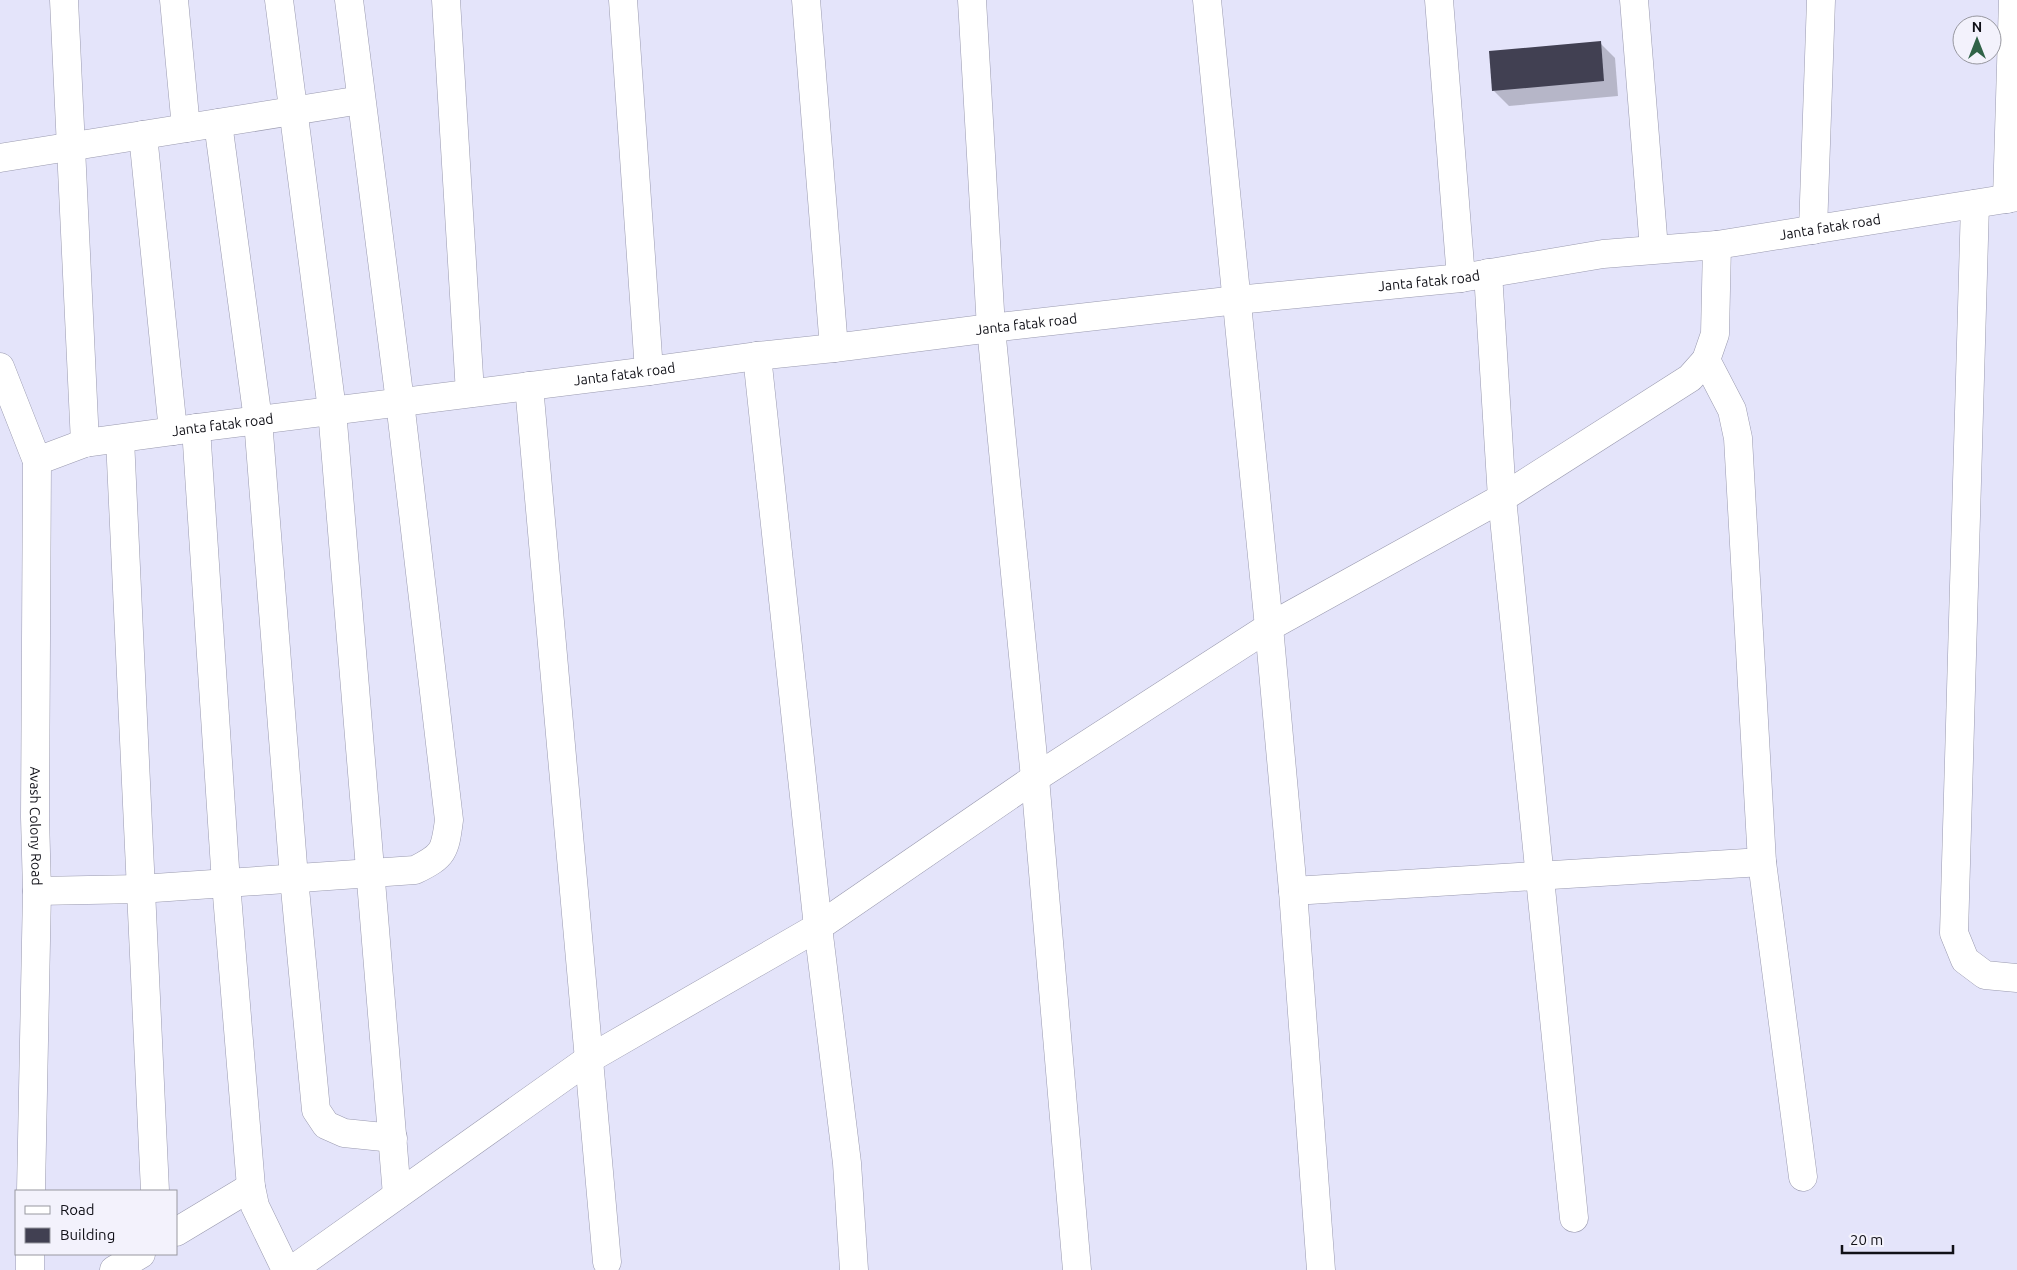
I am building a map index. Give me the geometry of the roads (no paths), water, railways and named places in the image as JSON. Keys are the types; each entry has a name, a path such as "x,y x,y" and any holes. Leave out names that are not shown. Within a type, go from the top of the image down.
{"street":[{"path":"64,0 85,443"},
{"path":"174,0 186,128"},
{"path":"279,0 332,410 397,1195"},
{"path":"37,891 140,889 415,870 436,860 446,844 449,820 350,0"},
{"path":"446,0 470,393"},
{"path":"623,0 649,371"},
{"path":"806,0 834,348"},
{"path":"972,0 991,328 1036,778 1077,1270"},
{"path":"1207,0 1293,891 1321,1270"},
{"path":"1439,0 1461,278"},
{"path":"1634,0 1654,249"},
{"path":"1813,230 1822,0"},
{"path":"2012,0 2012,198"},
{"path":"0,158 361,100"},
{"path":"218,122 258,420 294,878 316,1110 326,1125 344,1133 392,1138"},
{"path":"143,135 185,430 251,1187 255,1206 286,1270"},
{"name":"Janta fatak road","path":"37,461 85,443 332,410 991,328 1237,300 1461,278 1603,254 1717,245 2012,198"},
{"path":"1975,204 1954,933 1965,960 1985,975 2017,978"},
{"path":"292,1270 589,1059 818,927 1036,778 1269,627 1502,498 1690,378 1706,360 1715,334 1717,245"},
{"path":"1488,273 1502,498 1574,1218"},
{"path":"757,356 818,927 847,1163 854,1270"},
{"path":"1706,360 1732,410 1738,438 1762,862 1803,1177"},
{"path":"0,366 37,461"},
{"path":"529,386 607,1262"},
{"path":"120,439 155,1190"},
{"name":"Avash Colony Road","path":"31,1190 37,891 35,817 37,461"},
{"path":"1293,891 1762,862"},
{"path":"178,1231 251,1187"},
{"path":"30,1255 30,1270"},
{"path":"114,1270 139,1255"}]}
